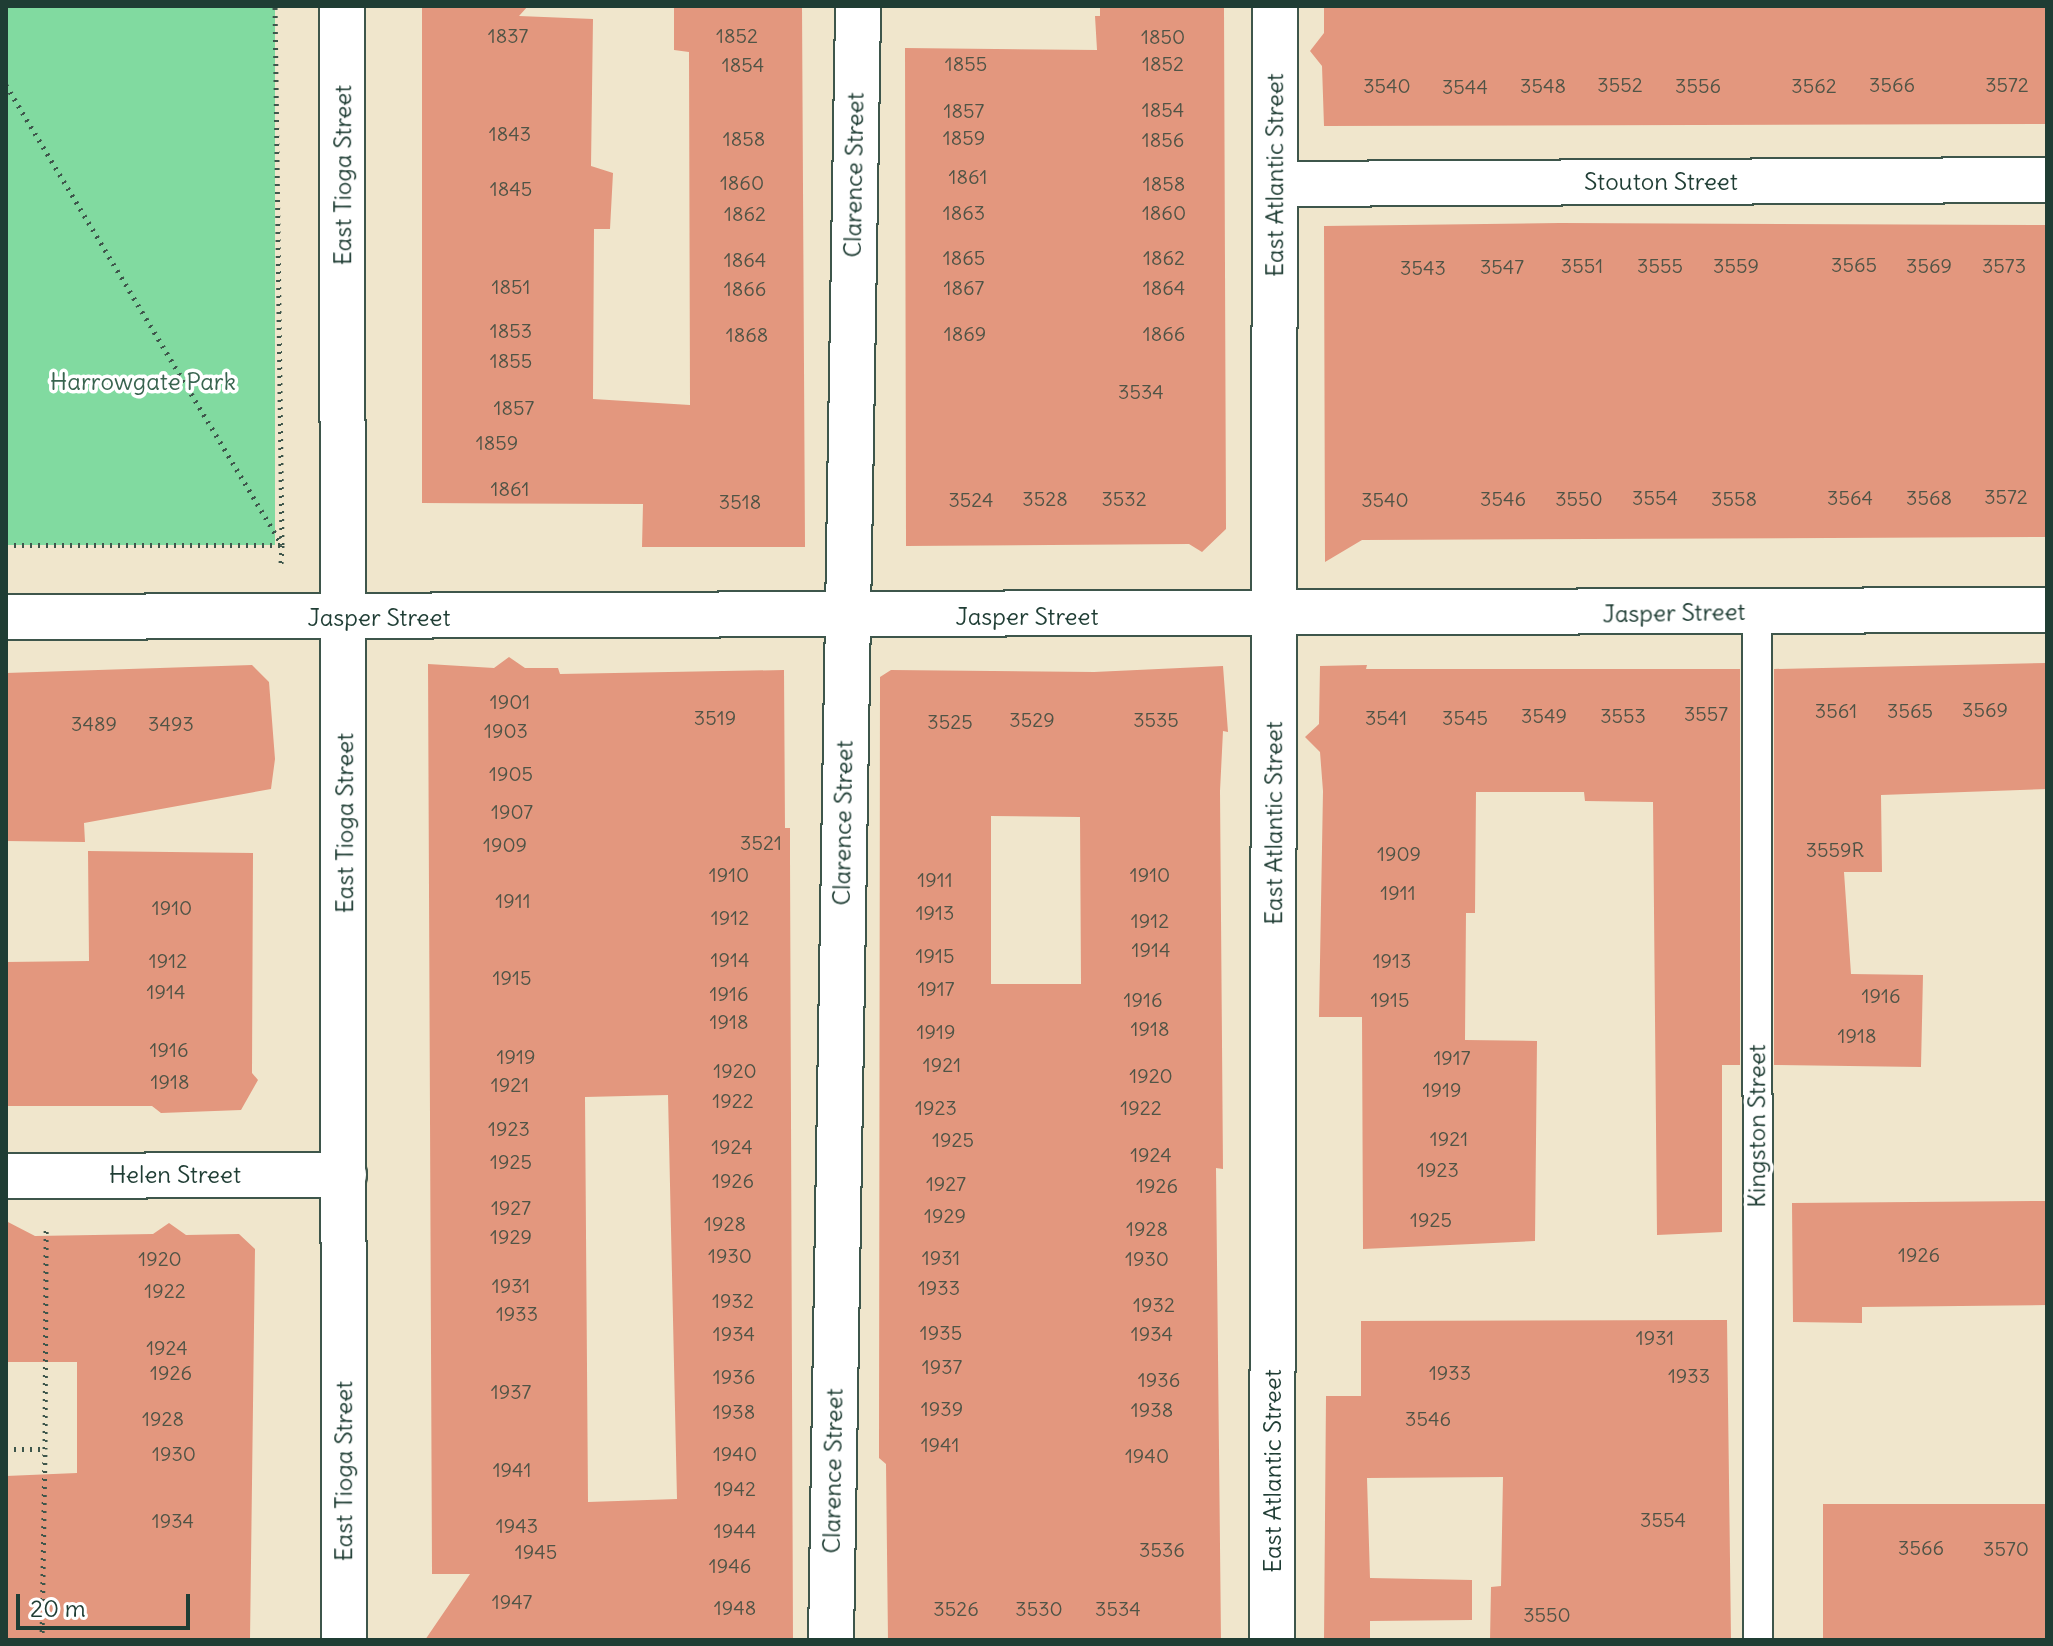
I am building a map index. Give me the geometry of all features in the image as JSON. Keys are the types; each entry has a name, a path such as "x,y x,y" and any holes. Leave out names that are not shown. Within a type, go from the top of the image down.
{"street":[{"name":"East Tioga Street","path":"342,6 344,1640"},
{"name":"Clarence Street","path":"831,1640 845,617 858,6"},
{"name":"East Atlantic Street","path":"1272,1640 1275,6"},
{"name":"Stouton Street","path":"1275,184 2047,180"},
{"name":"Jasper Street","path":"6,617 1274,617 2047,610"},
{"name":"Helen Street","path":"26,1176 344,1175"}],"lane":[{"name":"Kingston Street","path":"1757,612 1758,1640"}],"path":[{"path":"275,6 282,545"},
{"path":"6,85 282,545"},
{"path":"6,545 282,545"},
{"path":"26,1176 45,1449 42,1640"},
{"path":"6,1449 45,1449"}],"green space":[{"name":"Harrowgate Park","path":"6,6 275,6 275,545 6,545"}],"building":[{"path":"422,6 528,6 519,16 593,19 591,166 613,173 610,229 594,229 593,399 690,405 689,52 674,50 674,6 802,6 805,547 642,547 643,504 422,503"},
{"path":"1324,6 2047,6 2047,124 1324,126 1322,66 1310,51 1324,33"},
{"path":"1100,8 1224,8 1226,529 1202,552 1189,544 906,546 905,48 1097,50 1095,16 1100,16"},
{"path":"1560,223 2047,225 2047,537 1362,540 1325,562 1324,226"},
{"path":"509,657 525,668 558,668 560,674 784,670 785,828 790,828 793,1640 425,1640 470,1574 432,1574 428,664 494,668","holes":["668,1095 677,1499 588,1502 585,1097"]},
{"path":"2047,663 2047,789 1881,795 1882,872 1844,872 1851,974 1923,975 1921,1067 1774,1065 1774,669"},
{"path":"252,665 269,682 275,759 271,789 84,823 85,842 6,841 6,673"},
{"path":"1367,665 1366,669 1740,669 1740,1065 1722,1065 1722,1232 1657,1235 1653,802 1585,801 1584,792 1476,792 1475,913 1466,913 1465,1040 1537,1041 1535,1241 1363,1249 1362,1017 1319,1017 1323,791 1320,752 1305,737 1319,724 1320,666"},
{"path":"1223,666 1228,732 1223,731 1220,791 1223,1169 1216,1168 1221,1640 888,1640 886,1464 879,1458 880,677 891,670 1094,672","holes":["991,816 1080,817 1081,984 991,984"]},
{"path":"88,851 253,853 252,1073 258,1080 241,1110 161,1113 152,1106 6,1106 6,962 89,961"},
{"path":"2047,1201 2047,1305 1862,1307 1862,1323 1793,1322 1792,1203"},
{"path":"6,1221 35,1236 153,1234 169,1223 186,1235 239,1234 255,1249 250,1640 6,1640 6,1476 77,1473 77,1362 6,1362"},
{"path":"1727,1320 1731,1640 1490,1640 1491,1587 1501,1586 1503,1477 1367,1478 1370,1578 1472,1580 1472,1620 1370,1621 1370,1640 1324,1640 1326,1396 1361,1396 1361,1321"},
{"path":"1823,1504 2047,1504 2047,1640 1823,1640"}]}
